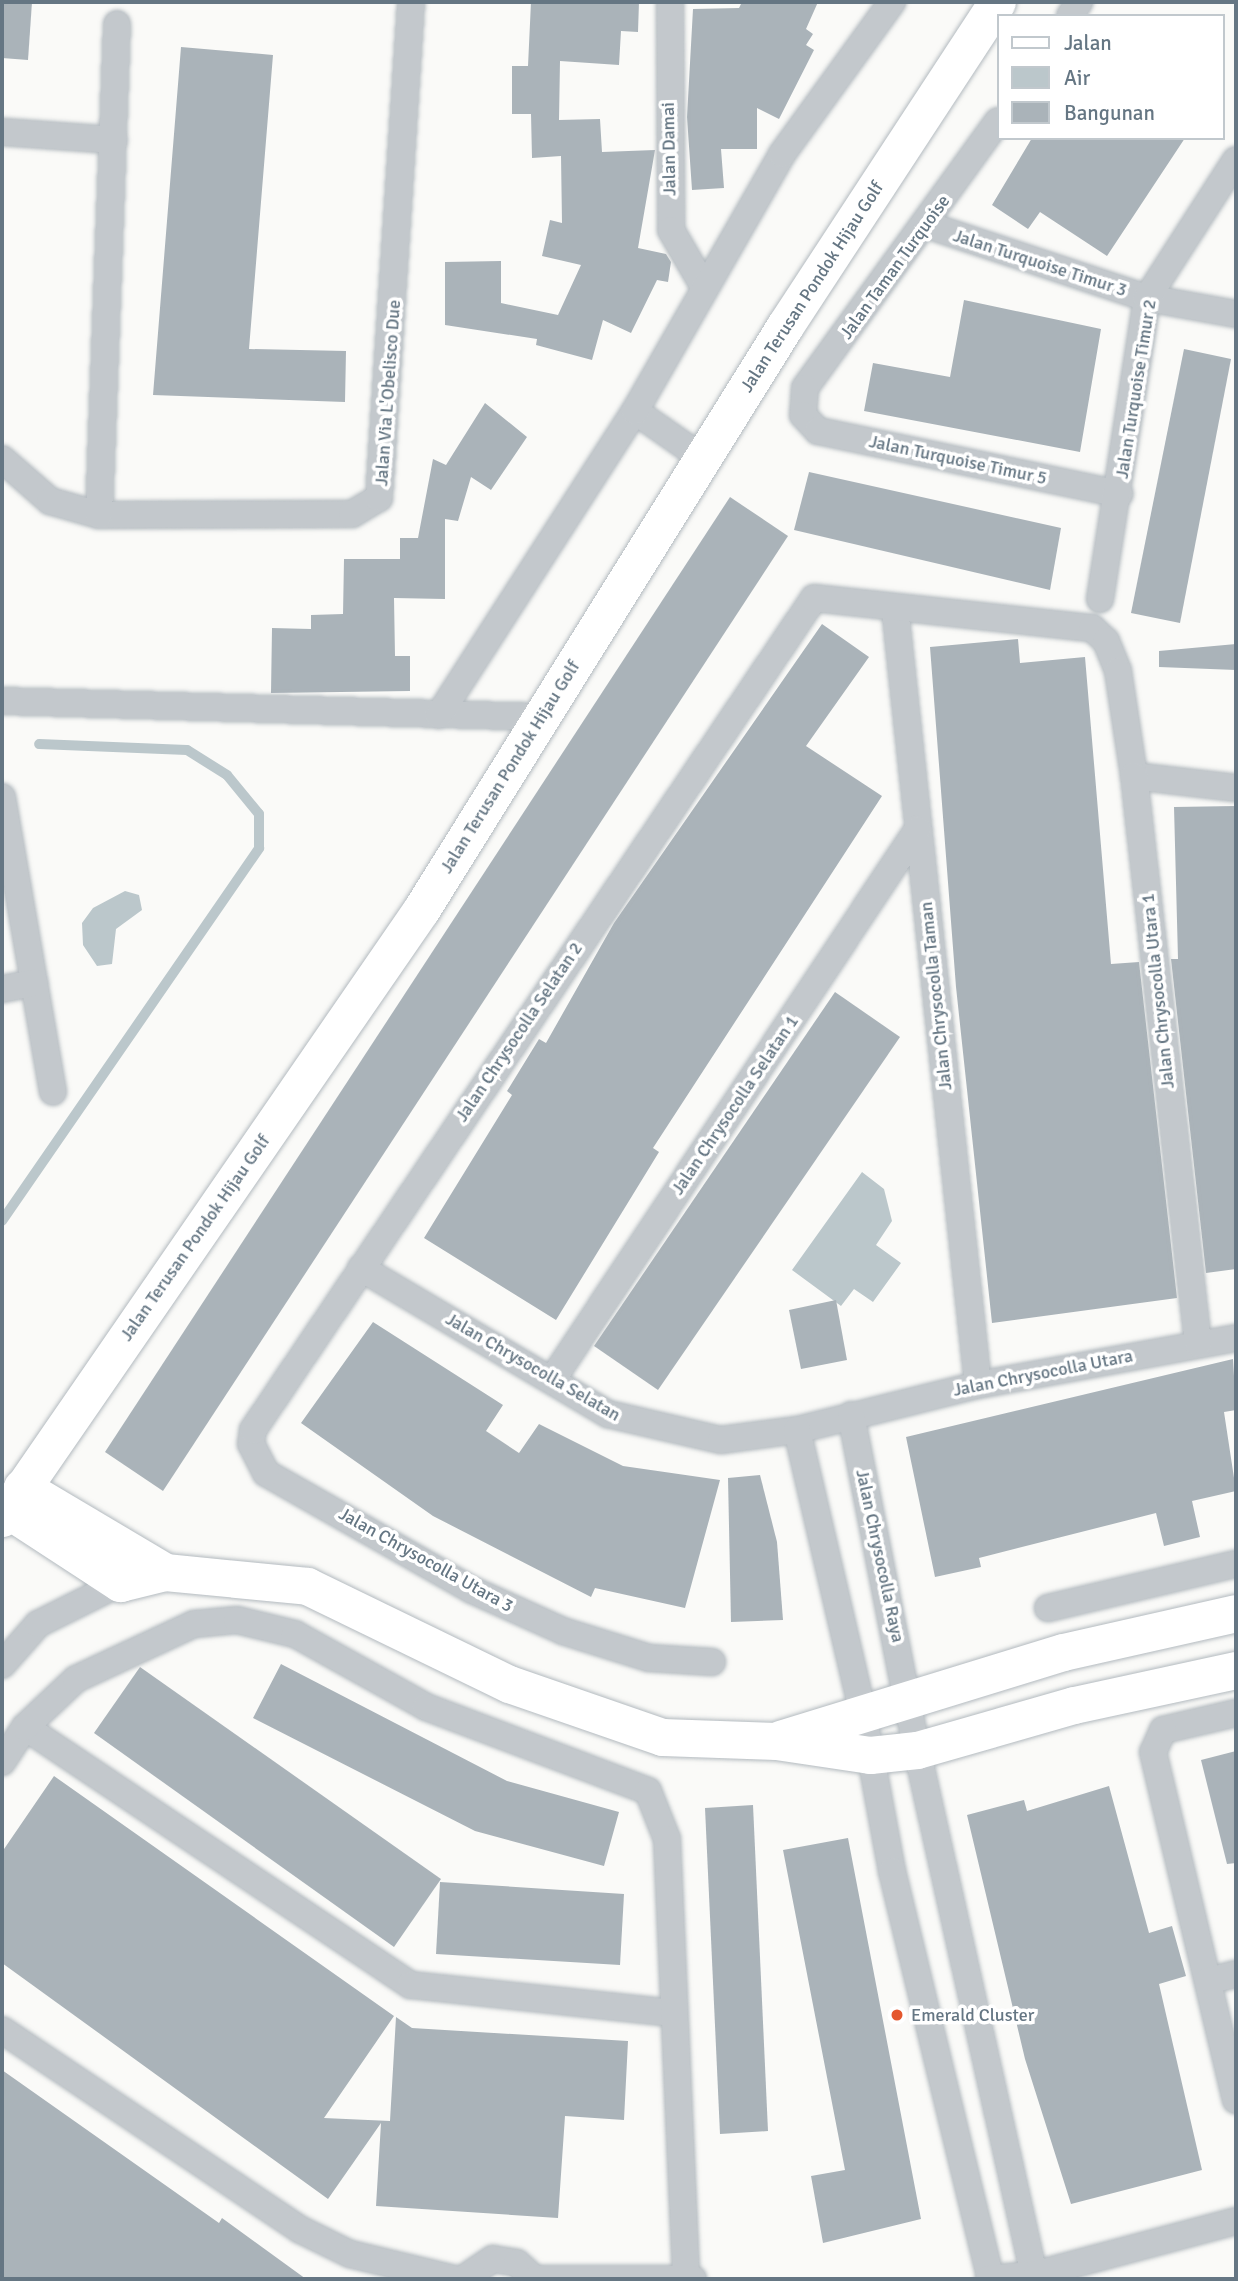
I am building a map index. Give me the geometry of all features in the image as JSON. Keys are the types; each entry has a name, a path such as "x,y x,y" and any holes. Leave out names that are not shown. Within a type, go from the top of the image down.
{"street":[{"name":"Jalan Via L'Obelisco Due","path":"2,459 50,501 99,515 352,514 379,498 411,2"},
{"name":"Jalan Damai","path":"670,2 671,230 704,287"},
{"path":"439,715 635,411 782,154 892,2"},
{"name":"Jalan Terusan Pondok Hijau Golf","path":"10,1505 421,910 702,458 997,2"},
{"path":"99,515 117,24"},
{"name":"Jalan Taman Turquoise","path":"803,415 806,388 928,225 996,124"},
{"path":"2,132 114,140"},
{"name":"Jalan Turquoise Timur 2","path":"1100,599 1119,494 1147,299 1236,160"},
{"name":"Jalan Turquoise Timur 3","path":"928,225 1147,299 1236,314"},
{"path":"635,411 702,458"},
{"name":"Jalan Turquoise Timur 5","path":"803,415 818,431 1119,494"},
{"name":"Jalan Chrysocolla Selatan 2","path":"266,1473 251,1444 253,1430 814,598 895,608"},
{"name":"Jalan Chrysocolla Utara 1","path":"895,608 1092,628 1106,641 1118,671 1134,776 1198,1343"},
{"name":"Jalan Chrysocolla Taman","path":"895,608 978,1385"},
{"path":"2,701 541,717"},
{"path":"1134,776 1236,788"},
{"path":"2,797 53,1092"},
{"name":"Jalan Chrysocolla Selatan 1","path":"552,1380 918,829"},
{"path":"2,989 34,983"},
{"name":"Jalan Chrysocolla Selatan","path":"361,1268 608,1414 648,1428 721,1440 797,1430 851,1415"},
{"name":"Jalan Chrysocolla Utara","path":"851,1415 978,1385 1236,1338"},
{"name":"Jalan Chrysocolla Raya","path":"851,1415 910,1697 917,1750 1036,2276"},
{"path":"797,1430 862,1709 892,1871 990,2279 1036,2276 1236,2221"},
{"name":"Jalan Chrysocolla Utara 3","path":"266,1473 472,1590 563,1631 649,1658 712,1661"},
{"path":"10,1505 165,1572 307,1586 509,1684 662,1737 776,1741 870,1755 917,1750 1074,1705 1236,1670"},
{"path":"10,1505 120,1583"},
{"path":"1048,1608 1236,1564"},
{"path":"2,1665 38,1624 120,1583 165,1572"},
{"path":"776,1741 862,1709 1063,1652 1236,1613"},
{"path":"2,1762 25,1727 76,1679 137,1646 194,1624 237,1620 295,1634 426,1707 637,1784 656,1802 667,1839 671,2013 690,2279 535,2279 517,2263 493,2259 460,2279 350,2254 299,2229 2,2030"},
{"path":"1236,1713 1163,1730 1153,1752 1236,2100"},
{"path":"25,1727 411,1985 671,2013"},
{"path":"1208,1981 1236,1974"}],"water":[{"path":"125,891 139,895 142,910 116,929 112,964 97,966 83,945 82,923 93,908"},
{"path":"862,1172 884,1189 892,1221 876,1245 901,1263 873,1302 854,1289 841,1306 792,1270"}],"building":[{"path":"2,2 32,2 28,60 2,58"},
{"path":"531,2 639,2 638,32 621,31 619,65 560,61 559,120 600,119 602,152 655,150 638,248 666,254 671,262 668,282 657,280 631,333 603,320 592,360 536,345 537,339 445,325 445,262 501,261 501,303 558,315 581,265 542,256 550,220 562,223 561,156 532,158 531,114 512,114 512,66 528,66"},
{"path":"742,2 818,2 806,29 813,34 806,45 814,50 779,119 757,108 757,149 721,149 724,188 692,190 687,117 693,9 739,8"},
{"path":"181,47 273,55 249,349 346,351 345,402 153,395"},
{"path":"1031,140 1184,140 1107,256 1040,212 1028,229 992,205"},
{"path":"964,300 1101,329 1080,452 864,411 873,363 950,377"},
{"path":"1184,349 1231,359 1180,623 1131,613"},
{"path":"485,403 527,437 491,490 471,477 458,521 445,519 445,599 394,598 395,656 410,656 410,691 271,693 272,628 311,629 311,615 343,614 344,559 400,559 400,538 418,538 433,459 446,465"},
{"path":"809,472 1061,528 1050,590 794,530"},
{"path":"730,497 788,536 163,1491 105,1452"},
{"path":"822,624 869,657 806,746 882,796 653,1148 659,1152 556,1320 424,1238 512,1095 507,1091 539,1039 546,1043 614,923"},
{"path":"1018,639 1020,663 1085,657 1111,964 1139,962 1177,1298 992,1323 956,987 930,647"},
{"path":"1236,644 1236,670 1159,667 1159,651"},
{"path":"1236,806 1236,1269 1206,1273 1171,959 1178,959 1174,807"},
{"path":"835,992 900,1037 658,1390 594,1346"},
{"path":"836,1300 847,1360 801,1369 789,1310"},
{"path":"373,1322 503,1405 486,1431 519,1453 539,1424 623,1466 720,1480 685,1608 595,1588 591,1597 433,1516 301,1423"},
{"path":"1233,1359 1236,1410 1224,1412 1236,1491 1192,1501 1200,1537 1164,1546 1156,1513 979,1558 981,1567 935,1577 906,1437"},
{"path":"760,1475 777,1542 783,1620 731,1622 728,1478"},
{"path":"281,1664 507,1781 619,1812 604,1866 475,1831 253,1718"},
{"path":"140,1667 441,1879 394,1947 94,1733"},
{"path":"1236,1751 1236,1863 1227,1864 1201,1760"},
{"path":"54,1776 394,2016 324,2118 390,2121 396,2017 412,2028 628,2041 624,2120 565,2116 558,2218 376,2206 381,2123 328,2199 2,1963 2,1852"},
{"path":"1109,1786 1149,1933 1172,1926 1186,1976 1159,1984 1202,2170 1071,2204 1025,2059 967,1815 1024,1800 1027,1811"},
{"path":"753,1805 768,2131 720,2134 705,1808"},
{"path":"848,1838 921,2219 823,2243 811,2176 845,2170 783,1850"},
{"path":"440,1882 624,1894 620,1965 436,1954"},
{"path":"2,2070 219,2223 222,2218 306,2279 2,2279"}],"waterway":[{"path":"2,1221 259,848 259,814 227,775 187,750 39,744"}],"place":[{"name":"Emerald Cluster","path":"897,2015"}]}
